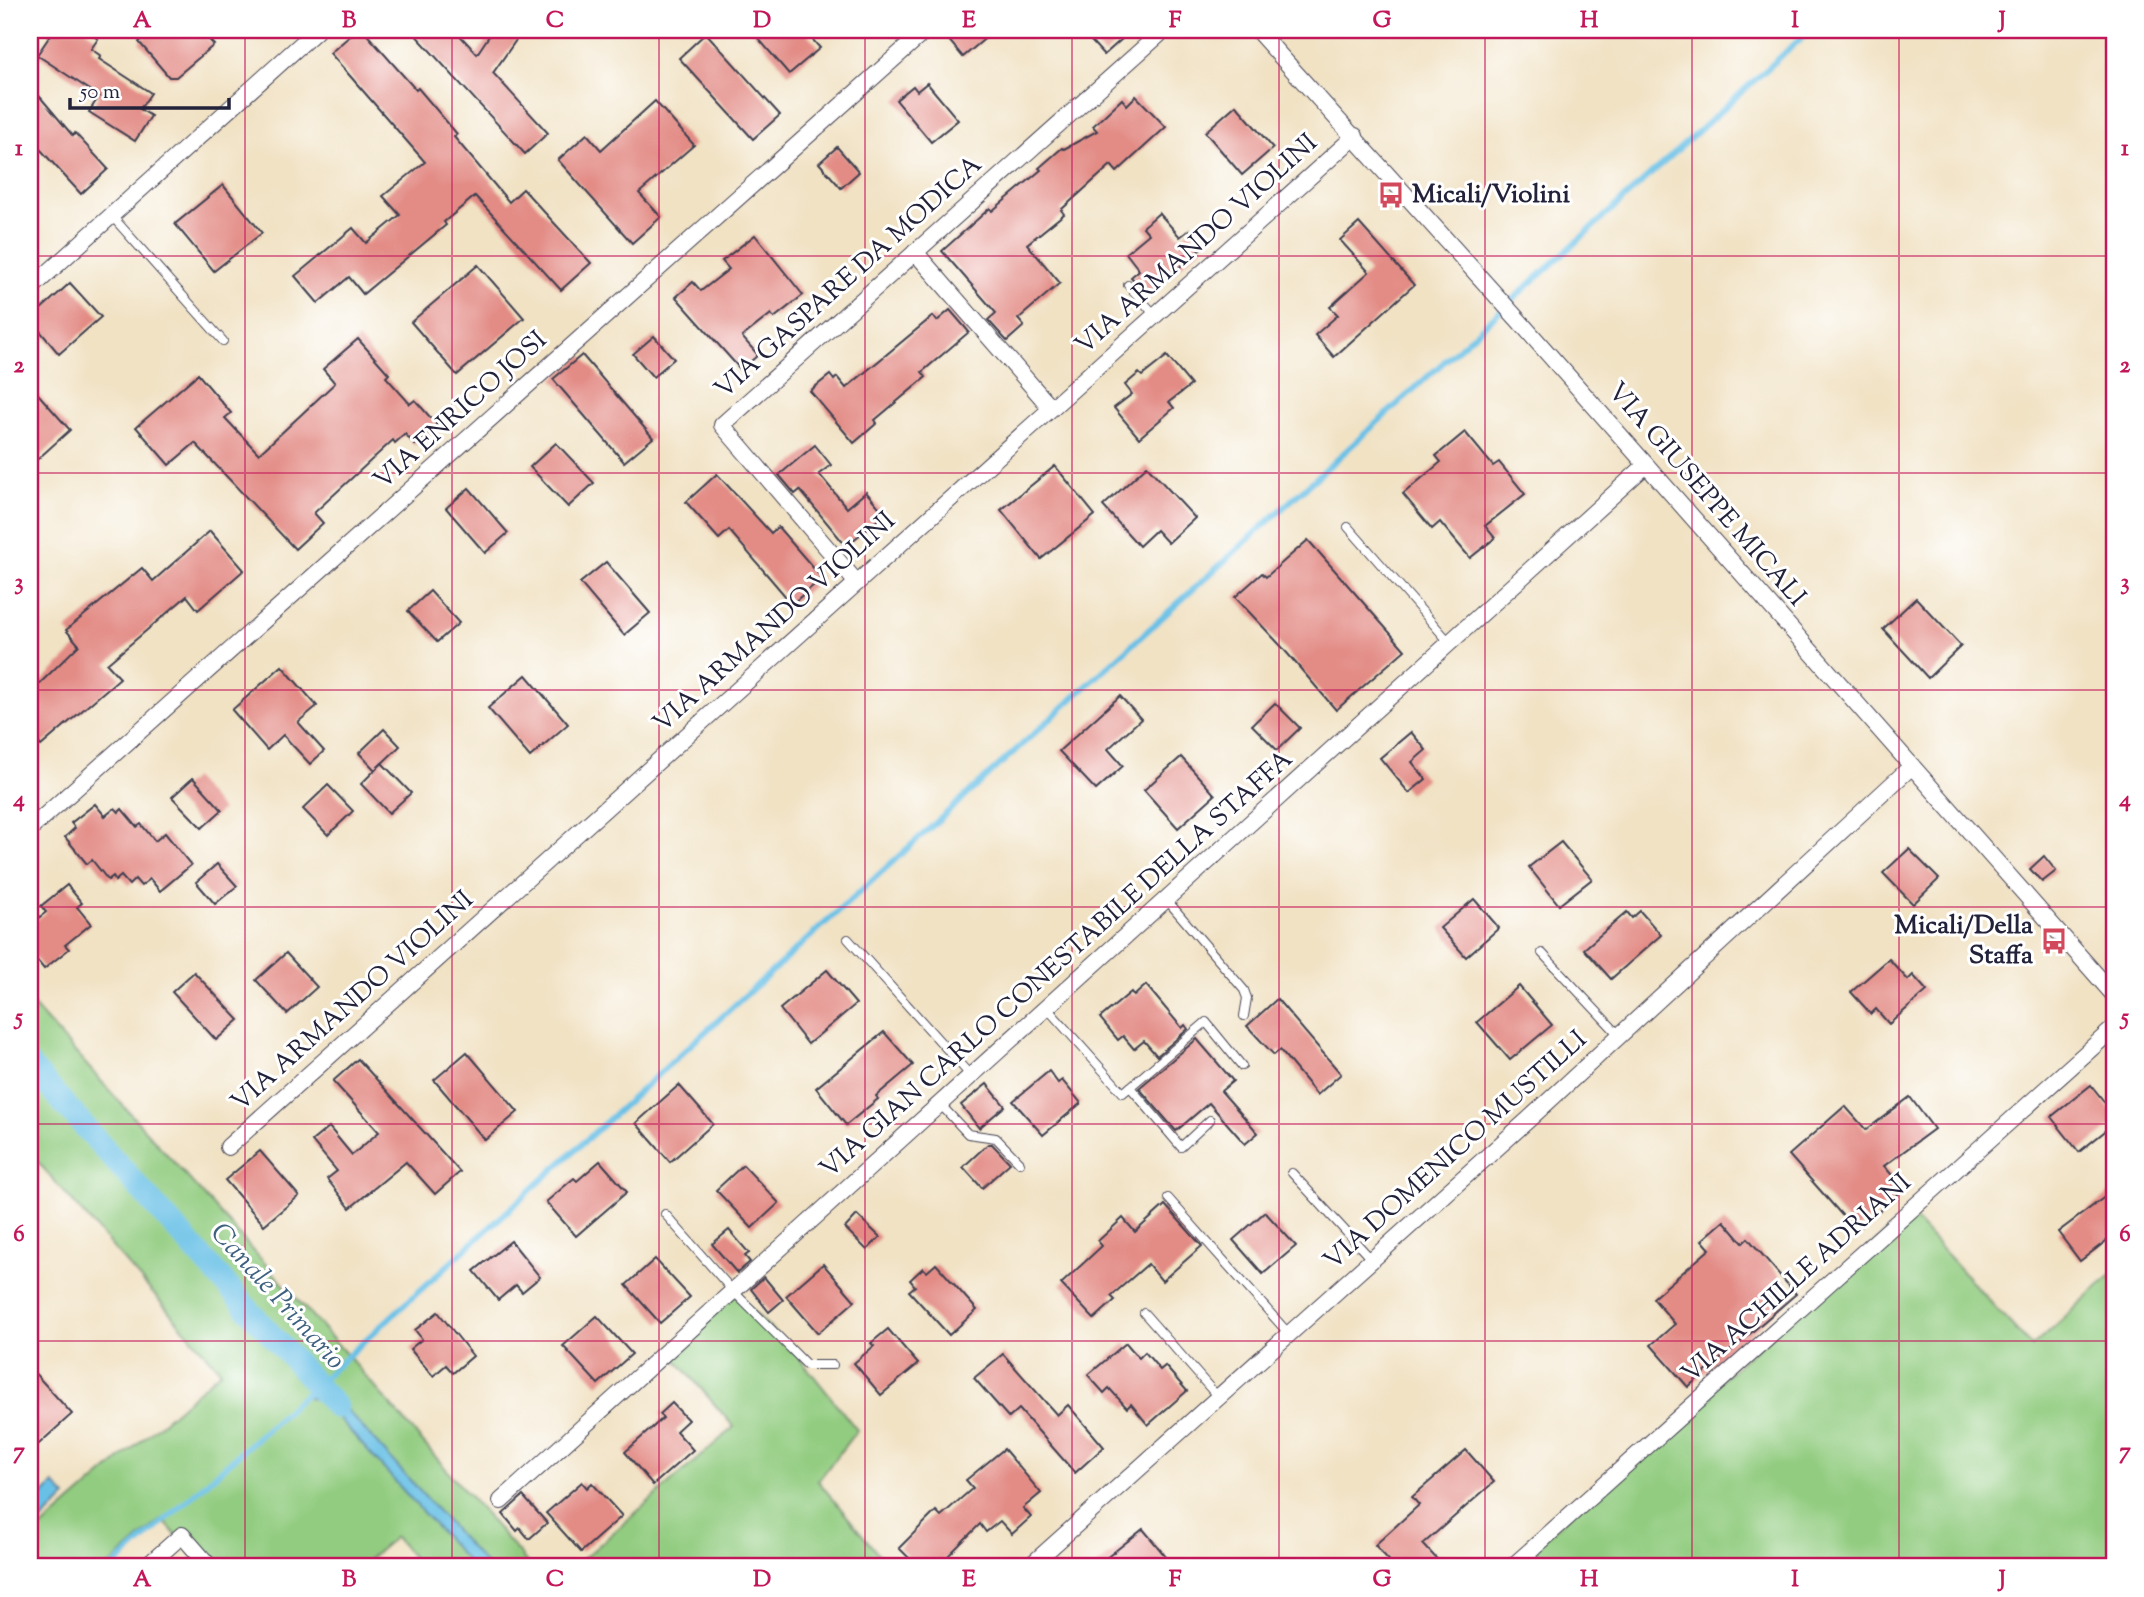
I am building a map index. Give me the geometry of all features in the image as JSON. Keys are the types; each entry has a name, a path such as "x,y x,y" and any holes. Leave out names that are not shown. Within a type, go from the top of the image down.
{"street":[{"path":"30,289 317,30"},
{"name":"VIA ENRICO JOSI","path":"30,829 926,30"},
{"name":"VIA GASPARE DA MODICA","path":"857,583 722,425 1164,30"},
{"name":"VIA GIUSEPPE MICALI","path":"1258,30 1521,323 2114,995"},
{"name":"VIA ARMANDO VIOLINI","path":"228,1147 1355,136"},
{"path":"915,252 1051,408"},
{"name":"VIA GIAN CARLO CONESTABILE DELLA STAFFA","path":"500,1501 1646,465"},
{"name":"VIA DOMENICO MUSTILLI","path":"1029,1567 1620,1036 1912,765"},
{"name":"VIA ACHILLE ADRIANI","path":"1512,1567 2114,1028"},
{"path":"146,1567 182,1535 210,1567"}],"lane":[{"path":"111,215 223,341"},
{"path":"1128,285 1155,315"},
{"path":"1348,527 1450,643"},
{"path":"1167,899 1244,990 1247,998 1244,1016"},
{"path":"848,939 971,1076"},
{"path":"1542,953 1620,1036"},
{"path":"1046,1007 1123,1093 1206,1022 1242,1066"},
{"path":"1130,1087 1181,1147 1210,1121"},
{"path":"940,1104 968,1134 996,1138 1020,1163"},
{"path":"1292,1173 1372,1260"},
{"path":"1168,1198 1289,1334"},
{"path":"665,1214 733,1291 807,1365 833,1365"},
{"path":"1144,1313 1218,1396"}],"green space":[{"path":"30,1002 348,1356 531,1567 421,1567 395,1537 360,1567 204,1567 162,1519 108,1567 30,1567 30,1538 221,1371 30,1153"},
{"path":"1908,1213 2032,1347 2114,1272 2114,1567 1512,1567"},
{"path":"733,1291 797,1355 857,1430 818,1481 889,1567 574,1567 734,1427 668,1350"}],"water":[{"path":"324,1377 327,1388 488,1567 472,1567 323,1401 304,1396"},
{"path":"54,1484 66,1497 35,1528 30,1523 30,1508"}],"building":[{"path":"54,30 85,30 98,39 91,49 101,56 99,59 151,93 140,109 151,116 135,141 89,112 99,96 37,55"},
{"path":"153,30 200,30 214,45 176,77 169,77 139,42"},
{"path":"357,30 363,30 416,90 418,88 457,134 454,137 509,202 523,189 591,263 561,290 475,196 444,222 446,225 363,294 349,277 318,303 295,276 353,228 366,243 400,215 383,196 425,162 330,53"},
{"path":"411,30 455,30 477,54 493,30 523,30 493,73 548,133 525,154"},
{"path":"751,30 804,30 820,48 789,74"},
{"path":"957,30 995,30 963,57 947,38"},
{"path":"1081,30 1132,30 1104,55"},
{"path":"706,33 780,115 753,139 679,58"},
{"path":"927,83 958,120 931,142 896,100 913,86 917,91"},
{"path":"30,85 73,136 75,133 108,169 81,194 30,138"},
{"path":"1136,96 1166,127 1117,172 1111,165 1061,210 1064,214 1027,244 1060,283 1018,319 1024,326 1007,341 988,320 996,313 942,251 990,208 992,211 1041,170 1039,168 1062,148 1097,131 1093,126 1122,99 1127,105"},
{"path":"655,101 694,145 639,193 661,217 632,243 558,160 587,134 601,150"},
{"path":"1236,105 1273,148 1242,175 1205,132"},
{"path":"837,147 859,172 841,188 819,163"},
{"path":"223,185 262,233 214,271 175,224"},
{"path":"1159,213 1180,237 1189,230 1203,247 1147,295 1131,277 1139,270 1126,253 1149,234 1143,227"},
{"path":"1359,223 1414,285 1334,357 1315,335 1338,315 1330,307 1369,272 1340,240"},
{"path":"755,235 803,295 774,318 771,314 742,337 758,355 741,370 676,297 693,282 701,291 729,269 722,261"},
{"path":"478,265 524,318 457,375 411,322"},
{"path":"70,283 101,317 59,354 30,319"},
{"path":"950,310 969,332 922,372 926,377 875,420 877,423 854,443 810,391 830,375 834,380 837,377 846,388 933,316 937,321"},
{"path":"654,336 674,359 653,377 633,354"},
{"path":"358,339 389,374 386,377 410,404 415,400 437,425 415,445 405,434 395,443 393,440 314,513 323,523 295,549 195,443 169,465 136,427 198,374 231,413 225,418 259,454 335,383 323,369"},
{"path":"582,355 653,438 624,462 553,379"},
{"path":"1167,356 1191,385 1169,402 1174,408 1139,438 1114,408 1132,394 1125,385 1139,373 1142,376"},
{"path":"30,385 70,430 30,466"},
{"path":"1465,432 1493,466 1499,462 1525,494 1485,526 1495,538 1470,558 1440,522 1432,529 1403,494 1441,462 1436,456"},
{"path":"556,443 594,483 568,507 530,467"},
{"path":"815,445 831,465 819,474 847,508 866,492 885,514 846,546 800,490 795,494 779,475"},
{"path":"1055,466 1095,515 1041,559 1001,510"},
{"path":"1147,466 1195,518 1168,543 1156,530 1139,546 1103,506"},
{"path":"717,474 771,533 778,527 822,578 792,604 729,530 719,539 686,502"},
{"path":"469,488 508,533 485,553 446,508"},
{"path":"210,531 244,570 198,610 187,596 107,664 120,678 41,746 30,733 30,693 79,645 66,630 142,568 153,581"},
{"path":"1308,540 1405,650 1336,710 1235,597 1262,573 1266,577"},
{"path":"606,562 650,613 624,635 580,583"},
{"path":"430,591 459,623 437,642 408,611"},
{"path":"1916,598 1961,646 1928,678 1883,629"},
{"path":"282,666 317,706 298,722 324,751 310,764 283,735 267,750 232,710"},
{"path":"526,675 568,724 530,757 488,708"},
{"path":"1120,696 1141,719 1108,749 1123,766 1096,790 1059,751"},
{"path":"1275,703 1300,728 1277,750 1252,725"},
{"path":"384,729 400,746 375,770 359,753"},
{"path":"1411,732 1426,750 1412,762 1426,779 1409,793 1380,758"},
{"path":"1181,757 1215,795 1178,828 1144,790"},
{"path":"382,763 411,793 389,813 361,784"},
{"path":"193,778 222,810 202,828 172,797"},
{"path":"328,785 353,811 328,835 303,809"},
{"path":"95,804 105,816 115,808 119,812 122,809 137,827 141,824 155,841 165,833 191,865 160,891 150,879 141,886 135,879 129,885 121,876 115,881 113,876 108,880 92,860 87,864 65,837 75,828 71,823"},
{"path":"1561,842 1592,879 1559,905 1529,867"},
{"path":"1909,849 1939,879 1913,904 1883,873"},
{"path":"2044,856 2056,871 2042,882 2030,869"},
{"path":"217,864 237,886 215,904 196,882"},
{"path":"67,885 82,903 77,907 91,924 65,945 69,949 44,969 30,952 30,925 46,912 41,906"},
{"path":"1474,899 1499,928 1466,957 1440,928"},
{"path":"1640,911 1661,935 1611,979 1584,949 1627,912 1632,918"},
{"path":"286,953 317,987 287,1014 256,980"},
{"path":"1889,959 1908,980 1913,975 1927,991 1889,1024 1876,1009 1871,1014 1851,992"},
{"path":"827,970 856,1004 808,1044 780,1009"},
{"path":"194,972 239,1020 216,1040 172,992"},
{"path":"1146,985 1182,1028 1185,1025 1188,1029 1157,1056 1144,1041 1134,1049 1123,1036 1118,1040 1100,1018 1131,992 1134,996"},
{"path":"1519,986 1552,1025 1510,1060 1477,1022"},
{"path":"1277,999 1341,1074 1317,1095 1280,1050 1274,1055 1247,1026"},
{"path":"884,1032 913,1065 846,1125 816,1088"},
{"path":"1197,1039 1233,1081 1221,1091 1258,1133 1245,1144 1209,1103 1176,1131 1139,1088"},
{"path":"467,1052 518,1112 485,1140 434,1080"},
{"path":"358,1059 460,1172 435,1194 406,1162 350,1208 327,1179 337,1171 312,1141 329,1127 352,1155 379,1132 333,1081"},
{"path":"1049,1071 1058,1083 1062,1080 1081,1103 1043,1135 1013,1101"},
{"path":"987,1084 1005,1106 979,1128 961,1105"},
{"path":"679,1085 713,1124 670,1162 636,1123"},
{"path":"2091,1085 2114,1114 2114,1124 2079,1152 2051,1117"},
{"path":"1910,1097 1934,1129 1884,1166 1904,1189 1856,1231 1789,1155 1845,1106 1866,1130"},
{"path":"988,1144 992,1144 1010,1163 982,1188 963,1167"},
{"path":"260,1151 299,1196 264,1225 225,1180"},
{"path":"600,1161 627,1192 576,1236 546,1202 574,1178 577,1181"},
{"path":"743,1165 779,1203 752,1228 716,1190"},
{"path":"2114,1190 2114,1235 2080,1261 2058,1232"},
{"path":"1165,1205 1202,1246 1162,1281 1148,1264 1111,1296 1115,1300 1094,1319 1061,1284 1102,1246 1098,1241 1123,1218 1135,1232"},
{"path":"1265,1212 1296,1246 1263,1274 1233,1240"},
{"path":"857,1215 880,1237 867,1250 845,1228"},
{"path":"1724,1221 1743,1243 1748,1238 1796,1294 1688,1387 1651,1345 1675,1324 1653,1298 1710,1249 1702,1240"},
{"path":"729,1230 749,1253 745,1256 750,1262 737,1273 712,1244"},
{"path":"511,1241 540,1277 522,1292 516,1285 498,1300 474,1271"},
{"path":"655,1259 690,1297 660,1323 626,1285"},
{"path":"823,1264 855,1301 818,1333 786,1296"},
{"path":"936,1264 977,1310 949,1335 909,1291 915,1286 910,1280 923,1268 927,1272"},
{"path":"764,1277 783,1300 769,1312 751,1289"},
{"path":"438,1312 473,1356 453,1373 446,1365 433,1376 410,1349 422,1339 415,1330"},
{"path":"597,1316 632,1354 598,1384 563,1346"},
{"path":"888,1329 918,1364 881,1395 854,1363 874,1346 871,1343"},
{"path":"1126,1343 1139,1358 1145,1352 1160,1370 1165,1366 1187,1391 1148,1425 1131,1404 1127,1408 1109,1388 1104,1393 1088,1375"},
{"path":"1003,1354 1057,1415 1068,1405 1104,1447 1075,1473 1019,1409 1009,1418 974,1378"},
{"path":"30,1368 72,1414 30,1452"},
{"path":"672,1403 688,1420 676,1431 693,1450 653,1485 625,1452 663,1418 660,1414"},
{"path":"1004,1449 1041,1493 1023,1508 1031,1517 1012,1534 1000,1521 986,1532 980,1524 937,1567 918,1567 899,1548 936,1511 941,1516 973,1488 966,1480"},
{"path":"1466,1450 1494,1482 1423,1544 1444,1567 1395,1567 1375,1545 1419,1505 1412,1497"},
{"path":"582,1482 587,1488 592,1483 622,1516 581,1552 546,1513"},
{"path":"523,1496 547,1523 529,1539 520,1528 517,1531 503,1514"},
{"path":"1143,1529 1167,1558 1155,1567 1095,1567"}],"waterway":[{"path":"318,1383 1810,30"},
{"name":"Canale Primario","path":"30,1066 336,1407"},
{"path":"113,1567 310,1390"}],"place":[{"name":"Micali/Violini","path":"1391,195"},
{"name":"Micali/Della Staffa","path":"2054,941"}]}
